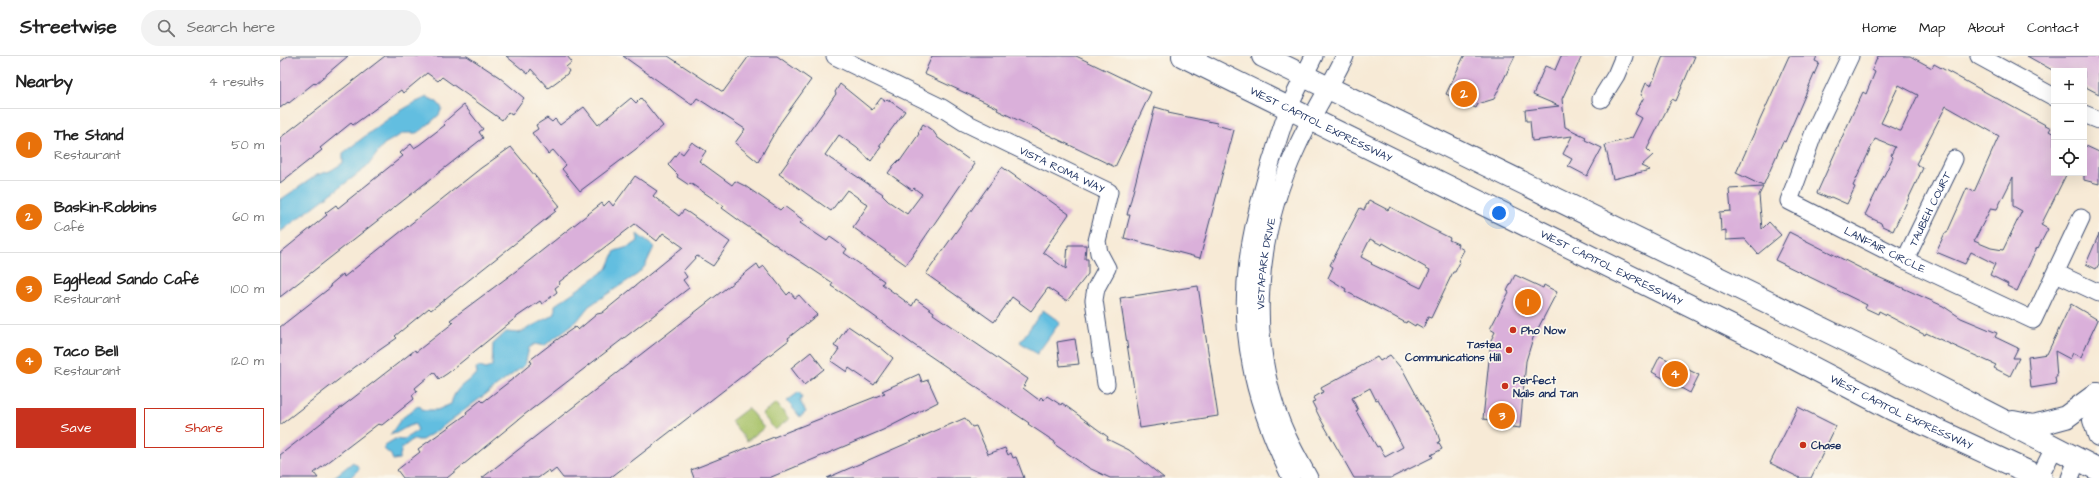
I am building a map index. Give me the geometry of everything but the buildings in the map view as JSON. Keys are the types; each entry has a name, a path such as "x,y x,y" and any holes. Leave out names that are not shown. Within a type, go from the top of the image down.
{"highway":[{"name":"WEST CAPITOL EXPRESSWAY","path":"1183,56 1763,342 1892,409 2040,478"},
{"path":"1263,56 1852,343 2006,421 2054,448 2074,469 2099,470"},
{"path":"2006,421 2033,426 2066,417 2098,392"},
{"path":"2098,392 2094,420 2099,435"}],"street":[{"name":"VISTA ROMA WAY","path":"835,56 942,108 964,122 1109,192 1097,241 1099,253 1107,268 1096,288 1094,300 1106,384"},
{"name":"VISTAPARK DRIVE","path":"1291,478 1272,438 1260,405 1250,364 1246,319 1245,282 1250,236 1259,200 1289,107 1314,56"},
{"name":"VISTAPARK DRIVE","path":"1309,478 1287,437 1274,398 1264,358 1261,301 1264,247 1274,205 1296,148 1345,56"},
{"path":"1601,99 1616,75 1624,56"},
{"name":"LANFAIR CIRCLE","path":"1850,56 1814,132 1790,201 1905,260 2033,320 2056,273"},
{"path":"1979,56 2051,95"},
{"path":"2087,115 2099,120"},
{"name":"TAUBEH COURT","path":"1905,260 1954,159"},
{"path":"2080,218 2056,273 2099,293"},
{"path":"2040,478 2054,448"}],"green space":[{"path":"776,403 789,419 775,430 762,414"},
{"path":"748,408 764,428 747,441 731,421"}],"water":[{"path":"427,97 437,102 442,108 439,115 422,130 416,133 404,133 384,144 367,167 280,232 280,200 317,175 330,171 343,163 343,153 394,115"},
{"path":"637,234 654,247 645,266 638,274 589,306 577,321 544,346 535,344 529,348 525,365 435,432 422,440 412,440 402,448 399,459 393,460 391,455 384,449 385,445 395,439 403,440 418,430 415,424 390,435 401,419 419,405 423,410 437,410 451,404 457,390 477,374 476,368 480,367 486,369 492,366 493,344 506,332 519,333 555,314 555,305 607,269 615,251 631,246 638,241"},
{"path":"1043,310 1060,322 1037,354 1020,342"},
{"path":"799,392 802,397 800,401 806,412 800,417 787,401"},
{"path":"353,462 360,468 350,478 333,478"}],"place":[{"name":"Baskin-Robbins","path":"1464,94"},
{"name":"The Stand","path":"1528,302"},
{"name":"Pho Now","path":"1513,330"},
{"name":"Tastea Communications Hill","path":"1509,350"},
{"name":"Taco Bell","path":"1675,374"},
{"name":"Perfect Nails and Tan","path":"1505,386"},
{"name":"EggHead Sando Café","path":"1502,416"},
{"name":"Chase","path":"1803,445"}]}
